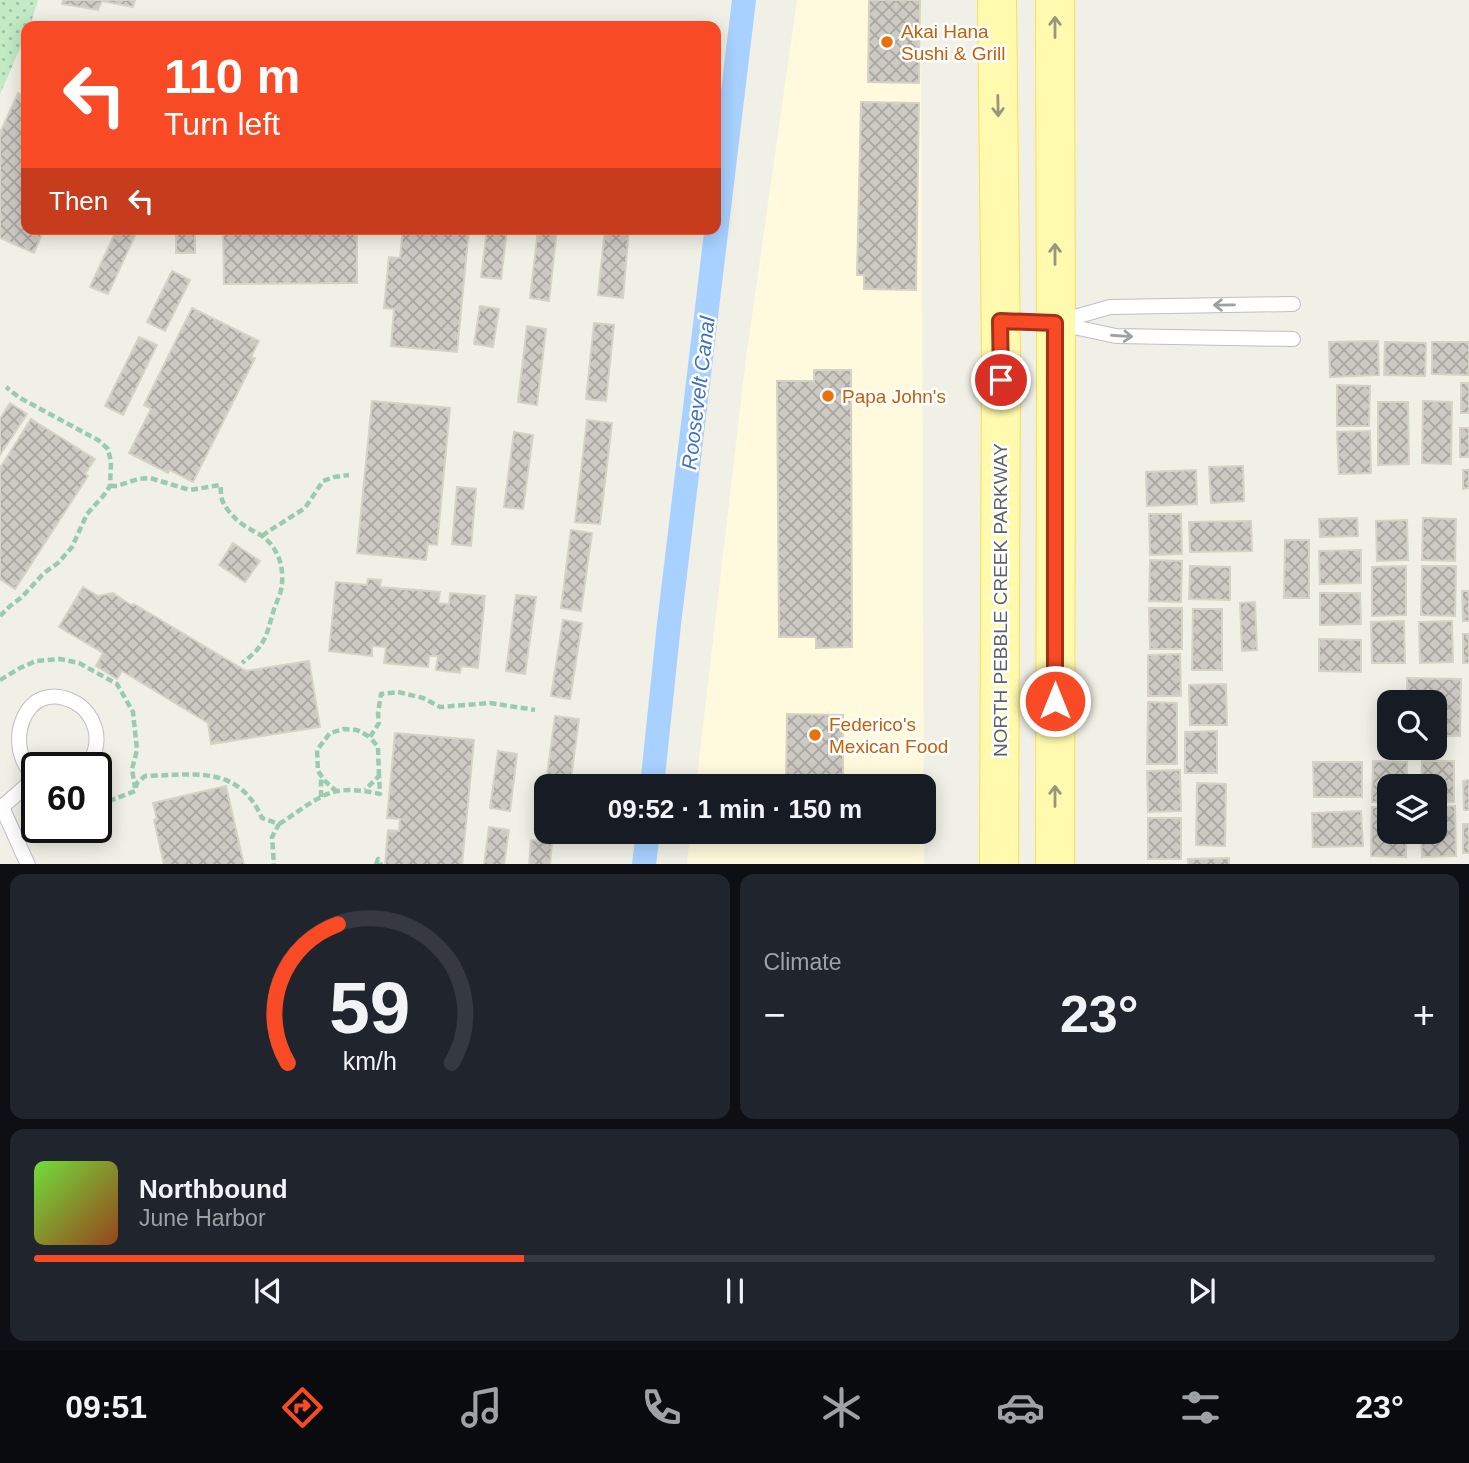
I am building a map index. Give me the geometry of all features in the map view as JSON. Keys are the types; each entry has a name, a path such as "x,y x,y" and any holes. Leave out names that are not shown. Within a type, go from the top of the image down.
{"main road":[{"name":"NORTH PEBBLE CREEK PARKWAY","path":"997,0 1000,321 999,864"},
{"path":"1055,0 1055,864"}],"lane":[{"path":"1055,323 1110,307 1293,304"},
{"path":"1000,321 1055,323 1116,336 1293,339"},
{"path":"21,768 10,743 11,729 17,715 40,698 67,698 89,714 97,740 94,752"},
{"path":"21,791 2,807 28,864"}],"path":[{"path":"0,616 72,547 87,514 110,486 111,461 108,449 98,440 20,398 6,387"},
{"path":"262,536 305,508 323,481 349,475"},
{"path":"110,486 150,478 190,490 220,485 221,496 230,513 272,546 280,558 283,570 282,585 268,634 253,654 242,663"},
{"path":"370,737 379,723 381,694 398,692 423,698 440,707 490,703 535,710"},
{"path":"274,864 272,836 279,824 324,795 366,790 380,794 378,747 370,737 357,730 344,729 330,733 317,750 318,771 337,792"},
{"path":"132,769 145,776 217,777 237,785 256,805 262,818 279,824"},
{"path":"112,800 135,791 137,783 145,776"},
{"path":"321,776 321,797"},
{"path":"366,790 379,776"}],"shaded area":[{"path":"797,0 921,0 924,774 697,774 746,358"},
{"path":"689,844 924,844 924,864 687,864"}],"green space":[{"path":"0,0 38,0 32,21 21,21 21,46 0,94"}],"building":[{"path":"63,0 135,0 133,7 102,1 98,10 62,4"},
{"path":"869,0 920,0 919,83 868,82"},
{"path":"18,93 21,94 21,235 42,235 34,253 0,238 0,133"},
{"path":"861,102 919,103 916,290 864,289 864,275 857,275"},
{"path":"114,235 135,235 108,294 90,287"},
{"path":"176,235 195,235 195,253 176,253"},
{"path":"223,235 357,235 357,283 224,284"},
{"path":"402,235 468,235 457,352 391,346 394,309 384,308 389,257 400,258"},
{"path":"486,235 506,235 501,279 481,277"},
{"path":"537,235 556,235 549,301 530,298"},
{"path":"604,235 628,235 623,298 598,295"},
{"path":"172,271 190,280 165,331 147,322"},
{"path":"480,306 499,309 493,347 474,344"},
{"path":"192,308 259,341 251,357 255,358 193,482 170,470 168,473 129,453 151,409 144,405"},
{"path":"594,323 614,325 606,401 586,399"},
{"path":"527,326 546,329 537,405 518,402"},
{"path":"139,337 157,345 123,415 105,406"},
{"path":"1378,341 1379,375 1330,377 1329,342"},
{"path":"1385,342 1426,343 1425,376 1384,375"},
{"path":"1432,342 1469,342 1469,375 1432,374"},
{"path":"814,370 851,370 852,647 816,648 816,637 779,637 777,381 814,381"},
{"path":"1461,383 1469,383 1469,413 1461,413"},
{"path":"1337,385 1370,386 1369,426 1337,426"},
{"path":"372,401 450,408 437,545 428,544 426,560 357,553"},
{"path":"1423,401 1452,402 1451,464 1422,463"},
{"path":"1378,402 1408,402 1409,464 1378,465"},
{"path":"10,403 27,414 0,455 0,419"},
{"path":"31,419 95,459 85,474 88,476 15,589 0,579 0,468"},
{"path":"587,420 612,423 600,524 575,522"},
{"path":"1460,428 1469,428 1469,457 1460,457"},
{"path":"1370,431 1371,473 1339,474 1337,432"},
{"path":"514,432 533,435 523,509 504,507"},
{"path":"1243,466 1244,501 1211,503 1209,467"},
{"path":"1196,470 1197,504 1147,506 1146,472"},
{"path":"1463,470 1469,470 1469,488 1463,489"},
{"path":"457,487 476,489 471,546 452,544"},
{"path":"1149,514 1181,514 1182,554 1150,555"},
{"path":"1357,518 1358,536 1320,537 1319,519"},
{"path":"1423,518 1456,519 1455,561 1422,560"},
{"path":"1407,520 1408,560 1377,561 1376,521"},
{"path":"1251,521 1252,551 1190,552 1189,522"},
{"path":"571,530 592,533 581,611 561,608"},
{"path":"1285,540 1309,540 1309,598 1284,598"},
{"path":"233,543 260,561 245,582 219,565"},
{"path":"1361,550 1361,583 1320,584 1319,551"},
{"path":"1150,560 1182,561 1181,602 1149,601"},
{"path":"1190,566 1230,567 1230,600 1189,599"},
{"path":"1406,566 1406,615 1372,616 1372,567"},
{"path":"1422,566 1456,566 1455,616 1421,615"},
{"path":"368,579 381,580 380,587 440,592 438,603 449,604 450,593 485,596 478,668 461,666 460,673 436,670 438,656 429,656 428,667 384,663 386,647 372,646 372,656 329,651 336,582 367,585"},
{"path":"83,587 98,596 113,593 246,671 309,661 320,727 211,744 208,723 122,671 117,679 96,666 103,653 59,627"},
{"path":"1462,591 1469,591 1469,621 1463,621"},
{"path":"1320,593 1360,593 1361,624 1320,625"},
{"path":"516,595 536,597 525,674 506,671"},
{"path":"1255,602 1257,650 1242,651 1240,603"},
{"path":"1149,608 1182,608 1182,649 1150,649"},
{"path":"1193,609 1222,609 1222,670 1192,670"},
{"path":"563,620 582,623 570,699 551,696"},
{"path":"1404,621 1405,663 1372,663 1371,622"},
{"path":"1452,621 1453,662 1420,663 1419,622"},
{"path":"1463,634 1469,634 1469,663 1463,663"},
{"path":"1319,639 1361,640 1361,672 1319,671"},
{"path":"1180,654 1181,696 1148,696 1148,655"},
{"path":"1407,678 1461,679 1460,736 1447,736 1447,690 1407,690"},
{"path":"1226,684 1227,725 1190,725 1189,685"},
{"path":"1148,702 1177,703 1177,764 1147,764"},
{"name":"Federico's Mexican Food","path":"787,714 843,715 843,774 786,774"},
{"path":"555,716 579,719 572,774 547,774"},
{"path":"1217,731 1217,773 1185,773 1185,732"},
{"path":"395,733 474,740 462,864 385,864 388,830 399,831 400,819 387,818"},
{"path":"498,751 517,754 510,811 490,808"},
{"path":"1373,761 1407,762 1407,774 1377,774 1377,802 1372,802"},
{"path":"1422,761 1454,761 1454,802 1447,802 1447,774 1421,774"},
{"path":"1313,762 1362,762 1362,797 1314,797"},
{"path":"1180,770 1181,811 1148,812 1147,771"},
{"path":"1469,780 1469,810 1464,810 1463,781"},
{"path":"1197,783 1226,784 1225,846 1196,845"},
{"path":"226,786 244,864 164,864 153,803"},
{"path":"1447,806 1455,806 1456,856 1422,857 1422,844 1447,844"},
{"path":"1372,807 1377,807 1377,844 1406,844 1406,857 1371,856"},
{"path":"1361,811 1363,846 1313,847 1312,813"},
{"path":"1148,818 1181,818 1181,859 1148,859"},
{"path":"1463,824 1469,824 1469,853 1463,853"},
{"path":"489,827 509,830 504,864 484,864"},
{"path":"531,840 534,840 534,844 552,844 550,864 529,864"},
{"path":"1229,858 1229,864 1188,864 1188,859"}],"waterway":[{"name":"Roosevelt Canal","path":"721,191 744,0"},
{"name":"Roosevelt Canal","path":"653,774 716,235"},
{"name":"Roosevelt Canal","path":"644,864 646,844"}],"place":[{"name":"Akai Hana Sushi & Grill","path":"887,42"},
{"name":"Papa John's","path":"828,396"},
{"name":"Federico's Mexican Food","path":"815,735"}],"route":[{"path":"1001,380 1000,321 1055,323 1055,701"}]}
